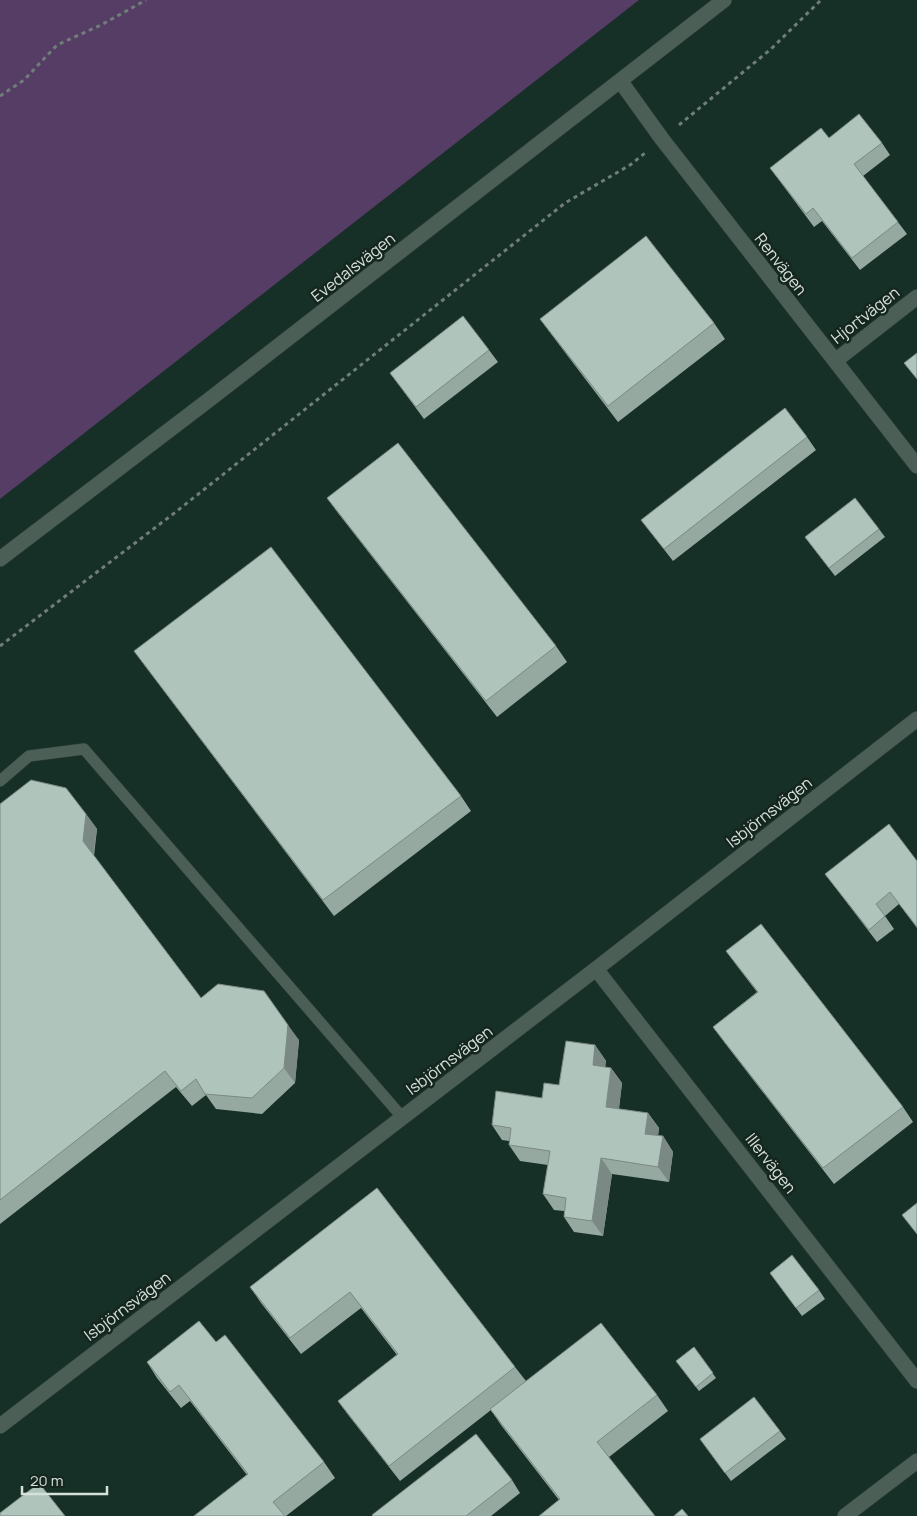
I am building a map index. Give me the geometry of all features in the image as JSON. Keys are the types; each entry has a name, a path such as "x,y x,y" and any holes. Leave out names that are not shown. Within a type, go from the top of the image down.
{"street":[{"name":"Evedalsvägen","path":"0,559 621,82 724,0"},
{"name":"Renvägen","path":"621,82 662,139 917,466"},
{"name":"Hjortvägen","path":"835,361 917,297"},
{"name":"Isbjörnsvägen","path":"0,1426 596,969 917,719"},
{"name":"Illervägen","path":"596,969 917,1381"},
{"path":"846,1516 917,1460"}],"lane":[{"path":"0,782 28,756 84,749 402,1117"}],"path":[{"path":"0,96 24,80 58,45 101,25 146,0"},
{"path":"0,646 177,511 565,203 630,165 771,49 821,0"}],"shaded area":[{"path":"0,0 639,0 0,499"},
{"path":"639,0 917,0 917,1516 0,1516 0,499"}],"building":[{"path":"859,114 882,143 854,164 898,222 852,258 813,208 806,214 770,168 821,128 829,138"},
{"path":"646,236 714,323 608,406 540,319"},
{"path":"463,316 489,350 416,407 390,373"},
{"path":"917,353 917,379 904,363"},
{"path":"785,408 807,437 664,549 641,520"},
{"path":"398,443 556,646 486,701 327,498"},
{"path":"855,498 879,529 829,568 805,537"},
{"path":"271,547 461,796 323,900 134,651"},
{"path":"31,780 66,788 86,814 83,841 201,998 218,984 264,991 288,1025 284,1068 252,1098 205,1094 196,1079 181,1091 165,1071 0,1200 0,804"},
{"path":"889,824 917,861 917,927 890,892 876,904 885,916 869,930 825,874"},
{"path":"761,924 903,1107 823,1168 713,1027 758,992 726,951"},
{"path":"566,1041 595,1045 593,1065 611,1068 606,1107 648,1113 645,1134 663,1136 658,1167 601,1158 592,1221 564,1217 566,1198 543,1194 550,1151 509,1145 511,1128 492,1125 496,1091 542,1098 544,1083 559,1085"},
{"path":"377,1188 515,1367 389,1466 338,1401 398,1354 350,1292 290,1338 250,1287"},
{"path":"917,1203 917,1234 902,1215"},
{"path":"792,1255 819,1290 796,1308 770,1273"},
{"path":"199,1321 216,1342 225,1335 324,1462 273,1502 285,1516 194,1516 248,1474 179,1385 170,1392 147,1362"},
{"path":"601,1323 657,1395 597,1442 655,1516 539,1516 560,1499 490,1409"},
{"path":"694,1347 713,1373 696,1387 676,1361"},
{"path":"754,1397 780,1431 725,1473 700,1439"},
{"path":"476,1434 512,1480 466,1516 372,1515"},
{"path":"39,1483 65,1516 0,1516 0,1513"},
{"path":"682,1509 688,1516 674,1516"}]}
